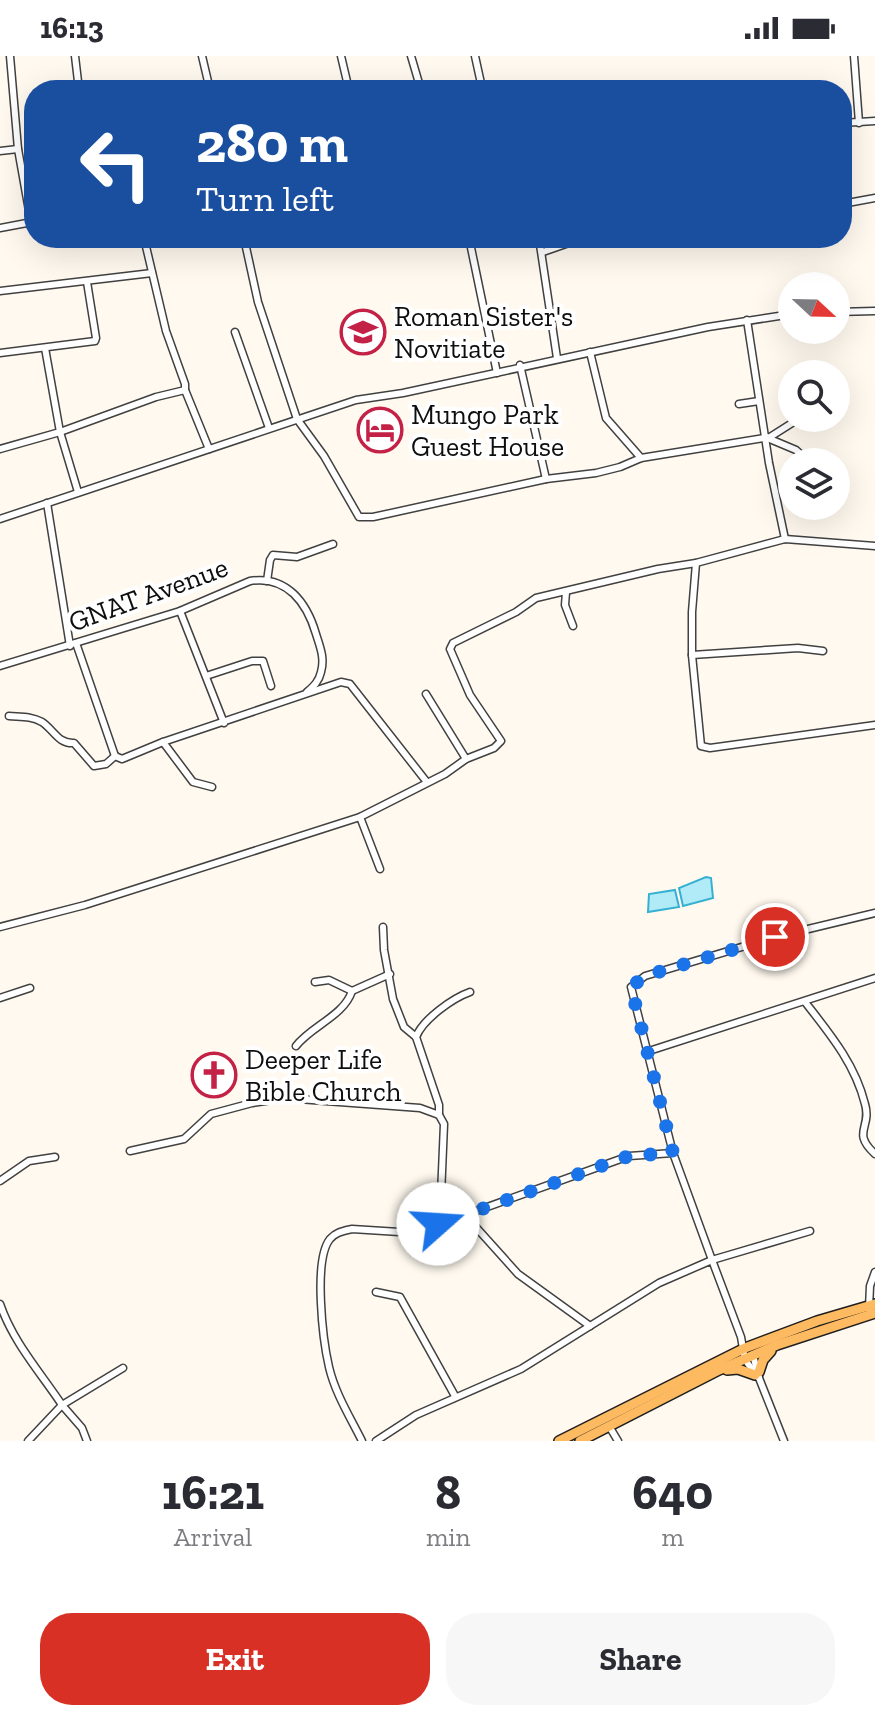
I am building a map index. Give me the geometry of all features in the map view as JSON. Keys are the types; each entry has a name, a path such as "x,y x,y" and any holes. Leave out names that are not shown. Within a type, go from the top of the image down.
{"main road":[{"path":"580,1441 748,1353 872,1309"},
{"path":"559,1441 748,1353 872,1309"},
{"path":"719,1370 738,1369 757,1375 763,1360 777,1345"}],"street":[{"path":"10,56 18,149 24,180"},
{"path":"75,56 78,80"},
{"path":"202,56 208,80"},
{"path":"341,56 347,80"},
{"path":"411,56 418,80"},
{"path":"475,56 478,80"},
{"path":"854,56 859,123"},
{"path":"852,123 875,121"},
{"path":"0,151 18,149"},
{"path":"852,202 875,198"},
{"path":"0,228 24,224"},
{"path":"146,248 185,390 209,449"},
{"path":"246,248 258,302 297,419 324,456 359,517 373,517 546,479 596,473 641,458 765,437 778,430"},
{"path":"471,248 497,373"},
{"path":"542,248 557,358"},
{"path":"543,252 554,248"},
{"path":"0,291 152,273"},
{"path":"0,353 95,341 87,282"},
{"path":"850,312 875,311"},
{"path":"0,519 356,400 708,327 778,316"},
{"path":"747,320 785,539"},
{"path":"235,332 269,428"},
{"path":"45,348 60,432 78,492"},
{"path":"590,352 606,418 641,458"},
{"path":"520,365 546,479"},
{"path":"0,449 185,390"},
{"path":"739,404 759,401"},
{"path":"765,437 791,448"},
{"path":"47,503 73,645 115,756 122,759 163,742 341,682 350,684 426,781"},
{"path":"0,927 85,905 360,817 445,774 466,759 494,748 501,741 470,695 451,645 516,612 536,598 696,563 785,539 875,546"},
{"path":"267,581 273,555 297,557 333,544"},
{"path":"696,563 692,655 701,746 710,748 875,725"},
{"name":"GNAT Avenue","path":"0,666 180,611 250,581 267,581 291,591 310,612 323,658 318,681 307,692"},
{"path":"566,592 565,605 573,626"},
{"path":"180,611 224,723"},
{"path":"692,655 798,648 823,651"},
{"path":"206,676 252,661 263,661 271,686"},
{"path":"426,694 466,759"},
{"path":"9,716 28,717 41,722 58,738 68,744 74,743 94,766 106,764 115,756"},
{"path":"163,742 193,782 212,787"},
{"path":"360,817 380,869"},
{"path":"784,1441 741,1337 673,1153 631,987 645,976 775,937 875,913"},
{"path":"362,1441 339,1396 329,1368 320,1298 326,1247 331,1237 340,1231 352,1229 431,1234 440,1219 444,1124 416,1037 404,1027 393,999 383,927"},
{"path":"315,982 329,980 352,991 390,974"},
{"path":"649,1051 875,978"},
{"path":"0,998 30,988"},
{"path":"296,1046 340,1008 350,998 352,991"},
{"path":"416,1037 420,1026 429,1018 456,997 470,992"},
{"path":"805,1002 842,1049 853,1070 866,1105 867,1118 861,1135 875,1154"},
{"path":"130,1151 184,1139 211,1114 285,1098 420,1108 439,1115"},
{"path":"440,1219 454,1219 629,1156 673,1153"},
{"path":"0,1181 29,1161 55,1157"},
{"path":"465,1215 518,1274 590,1326"},
{"path":"376,1441 416,1415 521,1369 659,1283 712,1260 810,1231"},
{"path":"872,1309 870,1286 875,1272"},
{"path":"376,1292 400,1297 455,1396"},
{"path":"0,1304 29,1360 82,1428 87,1441"},
{"path":"28,1441 62,1405 123,1368"},
{"path":"609,1426 618,1441"}],"water":[{"path":"706,877 711,878 713,898 683,906 679,888"},
{"path":"675,890 679,907 648,912 649,894"}],"place":[{"name":"Roman Sister's Novitiate","path":"363,332"},
{"name":"Mungo Park Guest House","path":"380,430"},
{"name":"Deeper Life Bible Church","path":"214,1075"}],"route":[{"path":"438,1224 440,1219 454,1219 629,1156 673,1153 631,987 645,976 775,937"}]}
